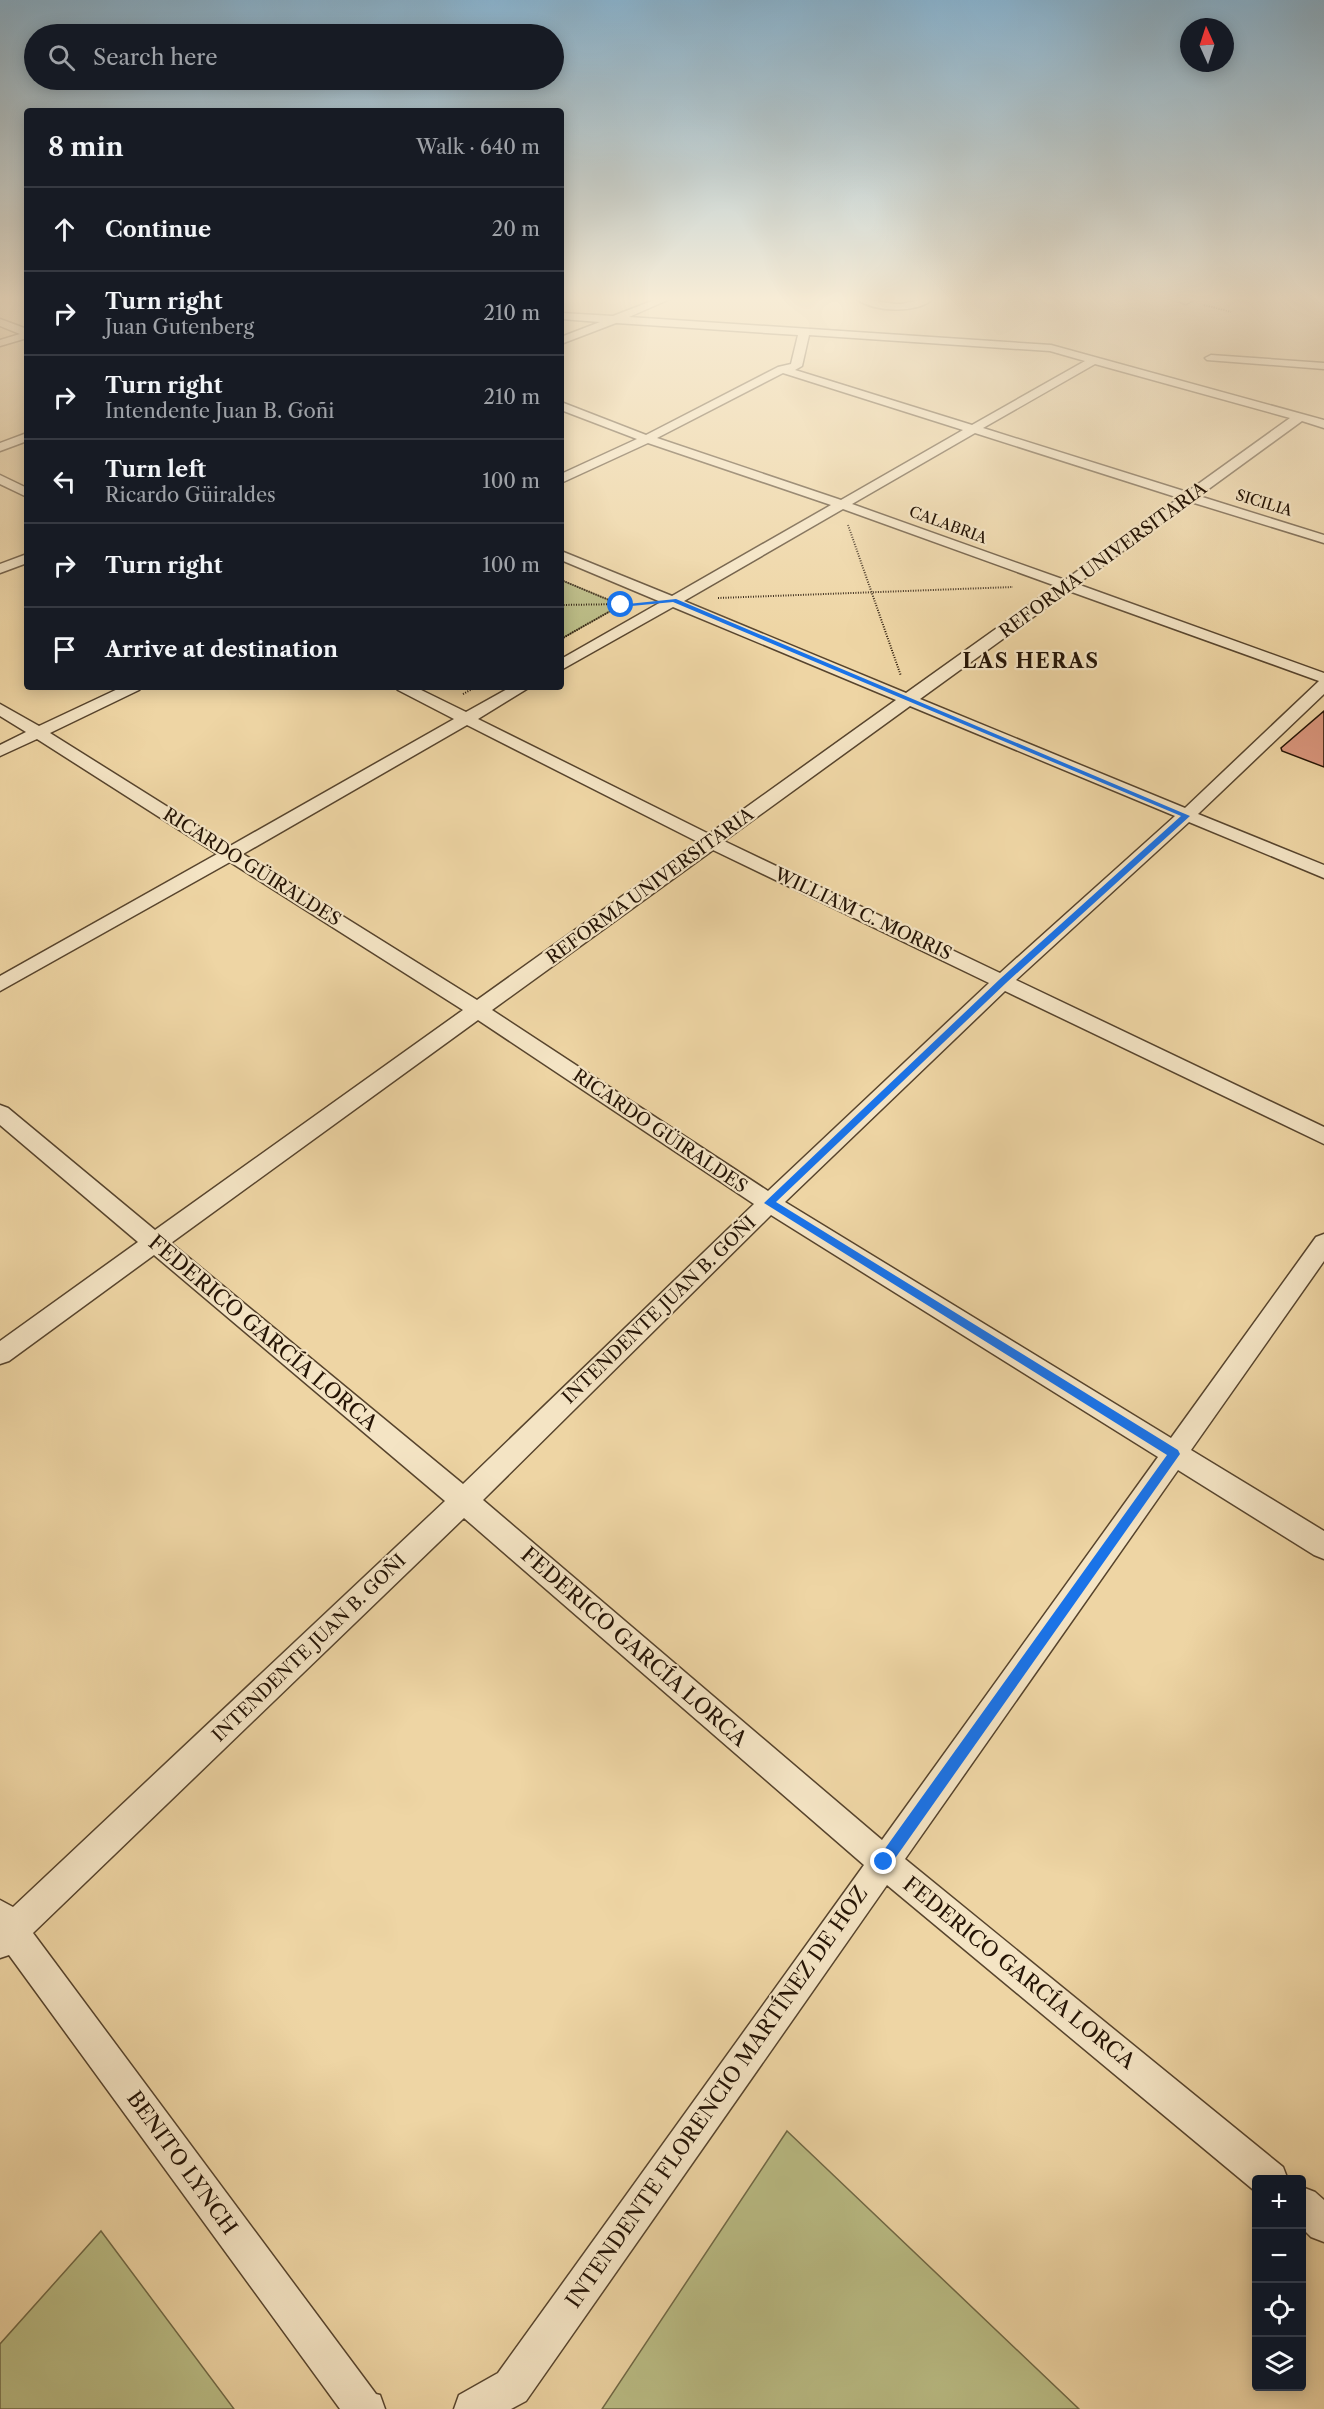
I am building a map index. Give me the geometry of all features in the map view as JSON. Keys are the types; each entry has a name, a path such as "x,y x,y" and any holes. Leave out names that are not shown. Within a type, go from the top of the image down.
{"street":[{"name":"CALABRIA","path":"575,411 647,439 841,504 1324,678"},
{"path":"564,478 700,411"},
{"name":"SICILIA","path":"917,411 1324,539"},
{"path":"564,662 1004,411"},
{"path":"1280,411 1324,424"},
{"name":"REFORMA UNIVERSITARIA","path":"0,1354 1300,417"},
{"path":"0,447 24,438"},
{"path":"0,479 24,491"},
{"path":"564,556 1324,872"},
{"path":"0,569 24,559"},
{"name":"INTENDENTE JUAN B. GOÑI","path":"4,1929 464,1501 769,1203 1003,981 1186,816 1324,685"},
{"path":"0,751 128,690"},
{"name":"WILLIAM C. MORRIS","path":"409,690 711,842 1324,1136"},
{"path":"0,985 517,690"},
{"name":"RICARDO GÜIRALDES","path":"0,709 478,1010 769,1203 1324,1546"},
{"name":"FEDERICO GARCÍA LORCA","path":"0,1113 464,1501 884,1862 1264,2175"},
{"name":"INTENDENTE FLORENCIO MARTÍNEZ DE HOZ","path":"473,2409 512,2387 1324,1243"},
{"name":"BENITO LYNCH","path":"4,1929 366,2409"},
{"path":"1306,2208 1324,2224"}],"path":[{"path":"841,504 909,699"},
{"path":"564,581 621,605"},
{"path":"564,605 621,605 674,600 1067,585"},
{"path":"564,637 621,605"}],"green space":[{"path":"564,581 621,605 564,637"},
{"path":"787,2131 1079,2409 602,2409"},
{"path":"101,2231 234,2409 0,2409 0,2344"}],"building":[{"path":"1324,711 1324,767 1282,751 1281,748"}],"district":[{"name":"LAS HERAS","path":"1031,661"}],"route":[{"path":"621,605 674,600 1186,816 1003,981 769,1203 1174,1454 884,1862"}]}
